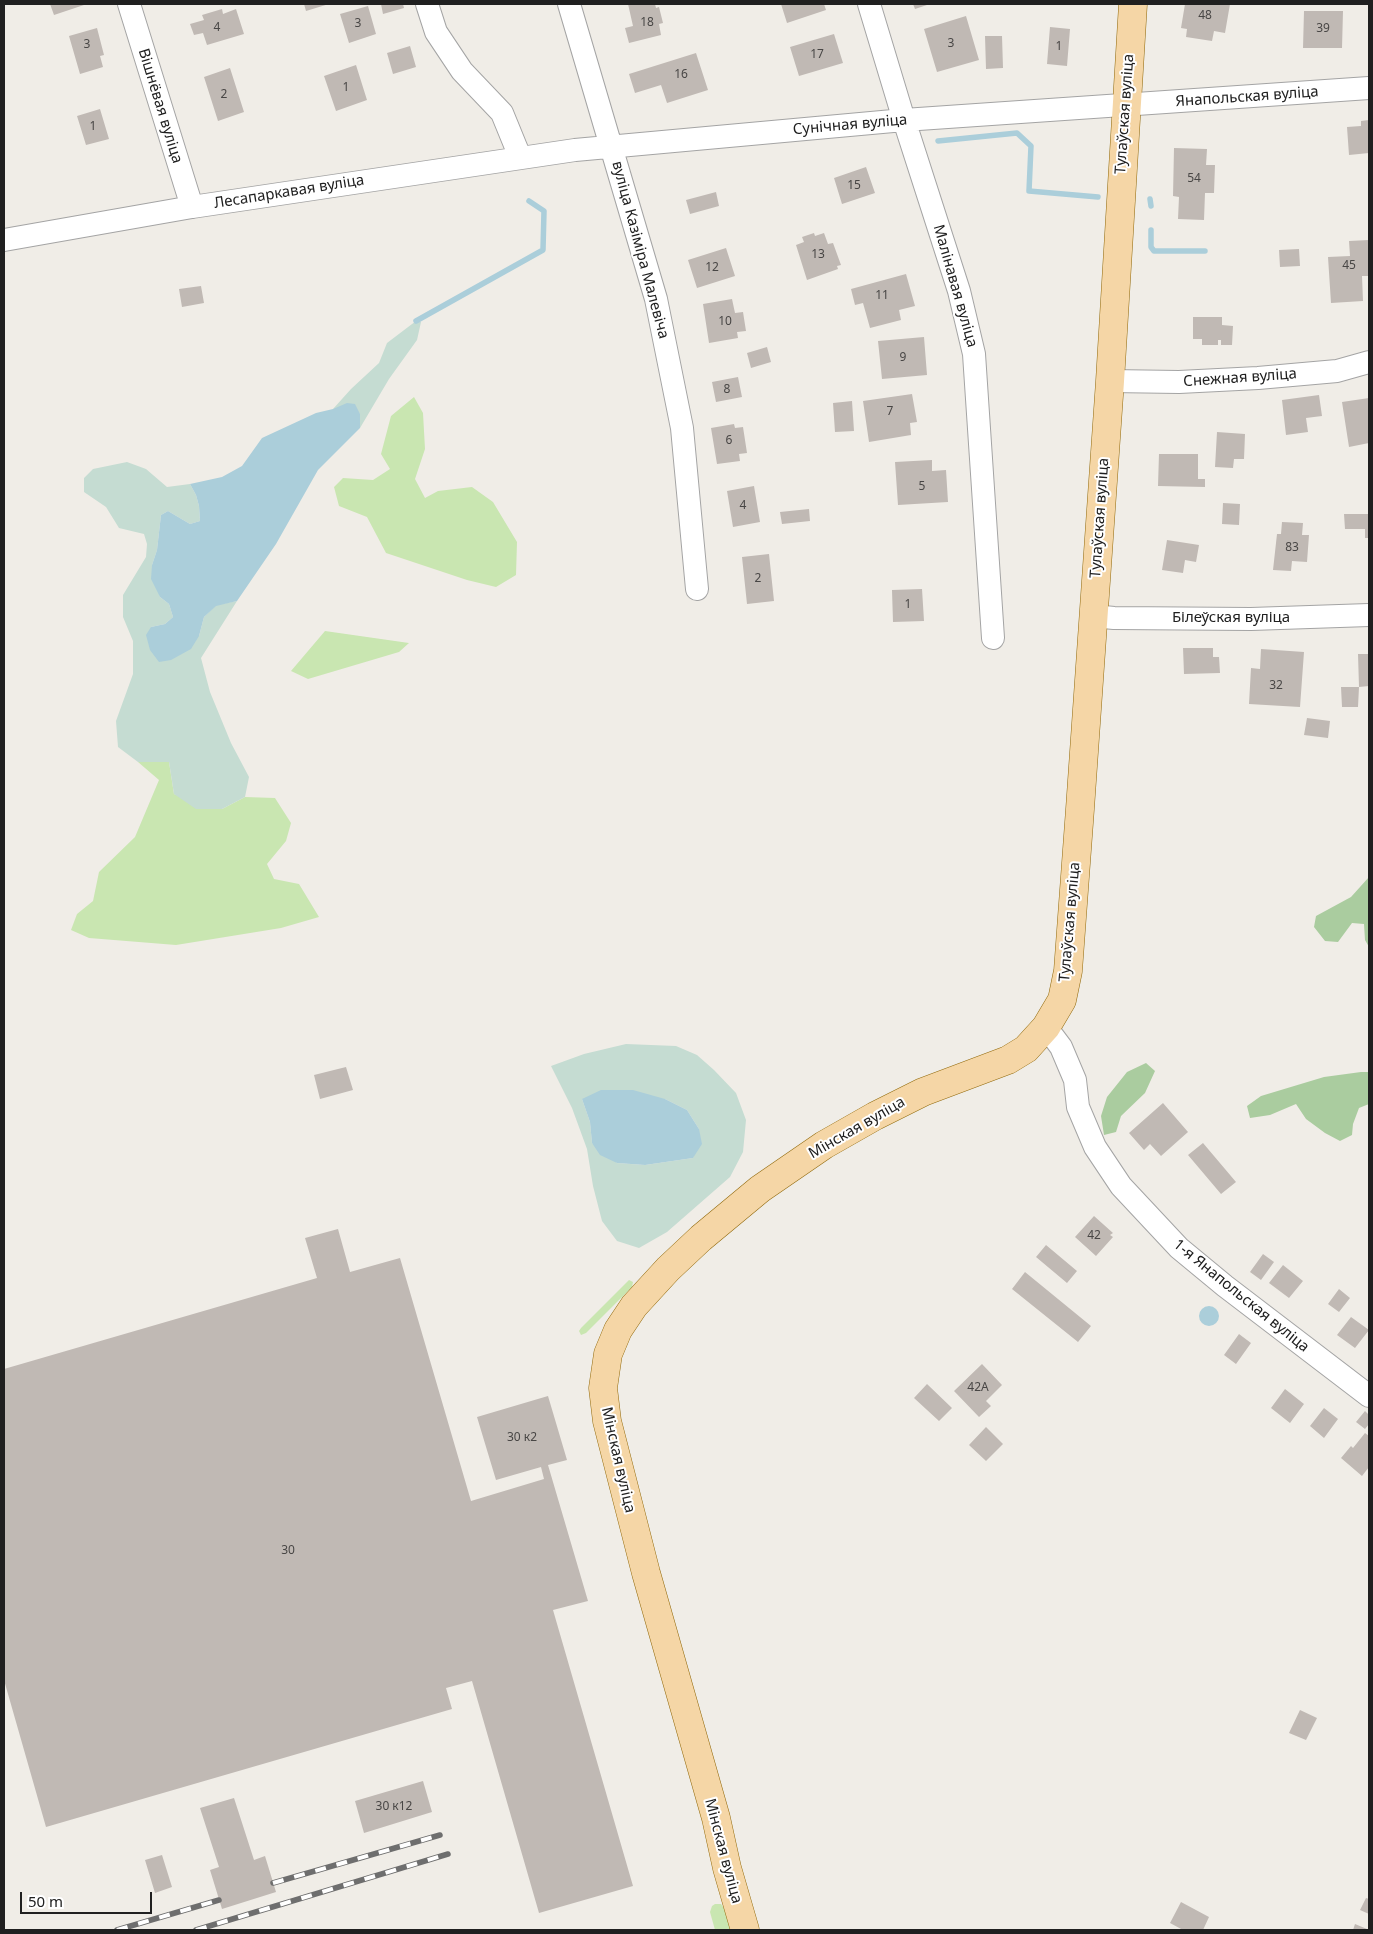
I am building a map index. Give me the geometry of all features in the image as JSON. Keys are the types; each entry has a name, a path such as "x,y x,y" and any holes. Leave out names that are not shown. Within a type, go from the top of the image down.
{"main road":[{"name":"Тулаўская вуліца","path":"1046,1027 1062,1000 1068,971 1110,381 1133,4"},
{"name":"Мінская вуліца","path":"744,1930 716,1818 648,1582 607,1420 603,1388 608,1354 618,1330 634,1306 668,1269 760,1189 824,1145 875,1116 923,1092 1008,1060 1026,1049 1046,1027"}],"street":[{"name":"Вішнёвая вуліца","path":"129,4 192,208"},
{"path":"427,4 436,32 462,71 502,113 520,157"},
{"name":"вуліца Казіміра Малевіча","path":"570,4 656,299 680,419 697,589"},
{"name":"Малінавая вуліца","path":"869,4 959,291 974,354 993,638"},
{"name":"Янапольская вуліца","path":"1126,105 1369,88"},
{"name":"Сунічная вуліца","path":"575,150 904,120 1126,105"},
{"name":"Лесапаркавая вуліца","path":"4,240 192,208 575,150"},
{"name":"Снежная вуліца","path":"1110,381 1180,382 1258,378 1337,371 1369,362"},
{"name":"Білеўская вуліца","path":"1093,616 1114,618 1251,619 1369,615"},
{"name":"1-я Янапольская вуліца","path":"1046,1027 1061,1047 1075,1080 1078,1107 1095,1147 1121,1186 1179,1248 1225,1286 1369,1396"}],"green space":[{"path":"416,321 421,322 417,340 389,379 360,428 360,414 333,409 379,363 387,343"},
{"path":"414,397 423,413 425,449 415,479 425,498 438,491 472,487 493,502 517,542 516,575 496,587 467,580 386,553 367,517 339,506 334,487 343,478 373,480 390,469 381,454 391,416"},
{"path":"127,462 146,469 167,487 190,484 199,506 200,521 190,524 168,511 161,515 157,550 152,565 160,597 169,604 173,617 165,624 151,627 199,636 204,617 216,605 237,601 201,658 210,692 231,743 249,777 245,797 222,809 196,809 174,794 169,762 138,762 118,747 116,721 133,674 133,641 123,617 123,595 146,557 147,544 144,534 119,528 106,507 84,492 84,478 93,469"},
{"path":"325,631 409,643 399,652 308,679 291,671"},
{"path":"138,762 169,762 174,794 222,809 245,797 275,798 291,823 286,841 267,864 274,879 299,884 319,917 281,928 176,945 89,938 71,930 77,914 93,901 99,872 135,837 159,780"},
{"path":"1369,877 1369,947 1365,940 1364,924 1352,923 1338,942 1325,941 1314,927 1316,916 1351,897"},
{"path":"626,1044 676,1046 697,1055 736,1093 746,1120 743,1152 730,1177 667,1232 639,1248 617,1241 602,1221 593,1186 587,1149 572,1108 551,1066 584,1054","holes":["582,1099 665,1099 687,1110 699,1129 693,1158 645,1165 617,1163 592,1143 590,1122"]},
{"path":"1146,1063 1155,1071 1145,1093 1121,1116 1116,1132 1104,1135 1101,1116 1107,1097 1127,1072"},
{"path":"1369,1072 1369,1104 1359,1108 1353,1124 1352,1135 1340,1141 1306,1119 1296,1104 1270,1115 1250,1118 1247,1106 1261,1096 1324,1077"},
{"path":"629,1280 633,1282 632,1287 586,1333 581,1335 579,1331 581,1328"},
{"path":"715,1904 721,1904 724,1908 731,1930 715,1930 710,1912"}],"water":[{"path":"347,403 355,404 360,414 360,428 318,470 276,544 237,601 216,606 204,617 199,636 191,649 171,660 159,662 150,650 146,635 151,627 165,624 173,617 169,604 160,597 151,579 161,515 168,511 190,524 200,521 199,506 190,484 222,477 242,466 262,438 316,413"},
{"path":"601,1090 633,1090 665,1099 687,1110 699,1129 702,1144 693,1158 645,1165 617,1163 600,1155 592,1143 590,1122 582,1099"},
{"path":"1209,1306 1216,1309 1219,1316 1216,1323 1209,1326 1202,1323 1199,1316 1202,1309"}],"building":[{"path":"50,4 87,4 54,15"},
{"path":"304,4 329,4 306,11"},
{"path":"381,4 403,4 404,8 383,14"},
{"path":"628,4 655,4 656,8 659,7 663,23 659,24 661,35 629,43 625,28 633,26"},
{"path":"781,4 824,4 826,10 787,23"},
{"path":"913,4 930,4 915,9"},
{"path":"1185,4 1230,4 1225,33 1214,31 1212,41 1186,37 1187,29 1181,28"},
{"path":"368,6 376,34 349,43 340,14"},
{"path":"222,9 223,14 236,9 244,34 207,45 203,33 194,35 190,24 204,20 202,15"},
{"path":"1304,11 1343,11 1342,48 1303,48"},
{"path":"966,16 979,60 937,72 924,29"},
{"path":"1050,27 1070,29 1067,66 1047,64"},
{"path":"97,28 104,55 100,56 103,67 80,74 69,36"},
{"path":"834,34 843,63 799,76 790,47"},
{"path":"985,36 1002,36 1003,68 986,69"},
{"path":"410,46 416,67 393,74 387,53"},
{"path":"696,53 708,90 667,103 661,85 635,93 629,74"},
{"path":"356,65 367,100 336,111 324,76"},
{"path":"230,68 244,112 218,121 204,77"},
{"path":"100,109 109,139 86,145 77,116"},
{"path":"1369,120 1369,153 1349,155 1347,127 1361,126 1361,121"},
{"path":"1174,148 1207,149 1206,165 1215,165 1214,193 1205,193 1204,220 1178,219 1179,197 1173,196"},
{"path":"866,167 875,193 842,204 834,178"},
{"path":"716,192 719,206 690,214 686,200"},
{"path":"814,233 815,236 824,233 828,244 833,243 841,265 837,266 838,269 807,280 796,245 804,242 802,237"},
{"path":"1369,240 1369,276 1362,276 1363,301 1331,303 1328,257 1350,256 1349,241"},
{"path":"726,248 735,276 697,288 688,260"},
{"path":"1299,249 1300,266 1280,267 1279,250"},
{"path":"906,274 915,306 899,310 901,320 870,328 863,303 855,305 851,289"},
{"path":"201,286 204,303 182,307 179,289"},
{"path":"732,299 735,313 743,312 746,331 737,332 738,338 709,343 703,304"},
{"path":"1193,317 1222,317 1222,325 1233,326 1232,345 1221,345 1221,340 1218,340 1218,345 1202,345 1202,339 1193,339"},
{"path":"924,337 927,375 882,379 878,341"},
{"path":"767,347 771,362 751,368 747,353"},
{"path":"738,377 742,397 716,402 712,382"},
{"path":"912,394 917,422 910,423 911,435 869,442 863,401"},
{"path":"1319,395 1322,416 1306,418 1308,432 1286,435 1282,400"},
{"path":"1369,398 1369,443 1349,447 1342,402"},
{"path":"852,401 854,431 835,432 833,403"},
{"path":"734,424 735,428 743,427 747,453 739,454 740,461 717,464 711,428"},
{"path":"1217,432 1245,434 1244,459 1234,459 1233,468 1215,467"},
{"path":"1159,454 1198,454 1198,479 1205,479 1205,487 1158,486"},
{"path":"932,460 932,471 946,470 948,502 898,505 895,462"},
{"path":"754,486 760,522 733,527 727,491"},
{"path":"1223,503 1240,504 1239,525 1222,524"},
{"path":"809,509 810,521 782,524 780,512"},
{"path":"1344,514 1369,514 1369,538 1365,538 1365,529 1345,529"},
{"path":"1282,522 1303,523 1302,535 1309,535 1307,562 1292,561 1291,571 1273,570 1277,534 1281,534"},
{"path":"1167,540 1199,545 1196,562 1185,560 1183,573 1162,570"},
{"path":"769,554 774,601 747,604 742,557"},
{"path":"922,589 924,621 893,622 892,590"},
{"path":"1183,648 1213,648 1213,657 1219,657 1220,673 1184,674"},
{"path":"1261,649 1304,652 1300,707 1249,704 1251,668 1260,669"},
{"path":"1358,654 1369,654 1369,686 1359,687"},
{"path":"1341,687 1359,687 1358,707 1342,707"},
{"path":"1307,718 1330,721 1328,738 1304,735"},
{"path":"346,1067 353,1090 320,1099 314,1075"},
{"path":"1163,1103 1188,1132 1161,1156 1150,1144 1144,1150 1129,1133"},
{"path":"1203,1143 1236,1182 1221,1194 1188,1155"},
{"path":"1094,1216 1113,1233 1110,1235 1113,1237 1096,1256 1075,1237"},
{"path":"338,1229 350,1272 400,1258 471,1501 544,1479 541,1467 496,1480 477,1417 548,1396 567,1460 548,1465 588,1601 553,1610 633,1886 539,1913 472,1681 446,1688 452,1709 46,1827 4,1680 4,1369 317,1278 305,1238"},
{"path":"1046,1245 1077,1271 1067,1283 1036,1257"},
{"path":"1263,1254 1274,1262 1261,1280 1250,1272"},
{"path":"1283,1265 1303,1281 1289,1298 1269,1283"},
{"path":"1025,1272 1091,1326 1078,1342 1012,1289"},
{"path":"1339,1289 1350,1298 1339,1312 1328,1304"},
{"path":"1351,1317 1369,1330 1355,1348 1337,1335"},
{"path":"1239,1334 1251,1343 1236,1364 1224,1355"},
{"path":"982,1364 1002,1385 986,1401 991,1406 979,1417 954,1391"},
{"path":"927,1384 952,1408 939,1421 914,1398"},
{"path":"1285,1389 1304,1404 1290,1423 1271,1408"},
{"path":"1324,1408 1338,1419 1324,1438 1310,1426"},
{"path":"1365,1411 1369,1415 1369,1424 1365,1429 1356,1422"},
{"path":"986,1427 1003,1444 986,1461 969,1445"},
{"path":"1365,1433 1369,1436 1369,1467 1362,1476 1341,1458 1351,1446 1353,1448"},
{"path":"1300,1710 1317,1718 1306,1740 1289,1733"},
{"path":"423,1781 432,1812 364,1833 355,1801"},
{"path":"234,1798 254,1860 265,1856 276,1892 222,1909 210,1870 219,1867 200,1808"},
{"path":"162,1855 172,1887 155,1893 145,1860"},
{"path":"1366,1898 1369,1899 1369,1914 1360,1910"},
{"path":"1181,1902 1209,1917 1203,1930 1183,1930 1170,1923"},
{"path":"1355,1924 1367,1929 1367,1930 1353,1930"}],"waterway":[{"path":"938,141 1017,133 1031,146 1029,191 1098,197"},
{"path":"1150,199 1151,206"},
{"path":"416,321 543,250 544,211 529,201"},
{"path":"1151,230 1151,247 1154,251 1205,251"}],"railway":[{"path":"273,1883 440,1835"},
{"path":"196,1930 448,1854"},
{"path":"117,1930 219,1900"}]}
